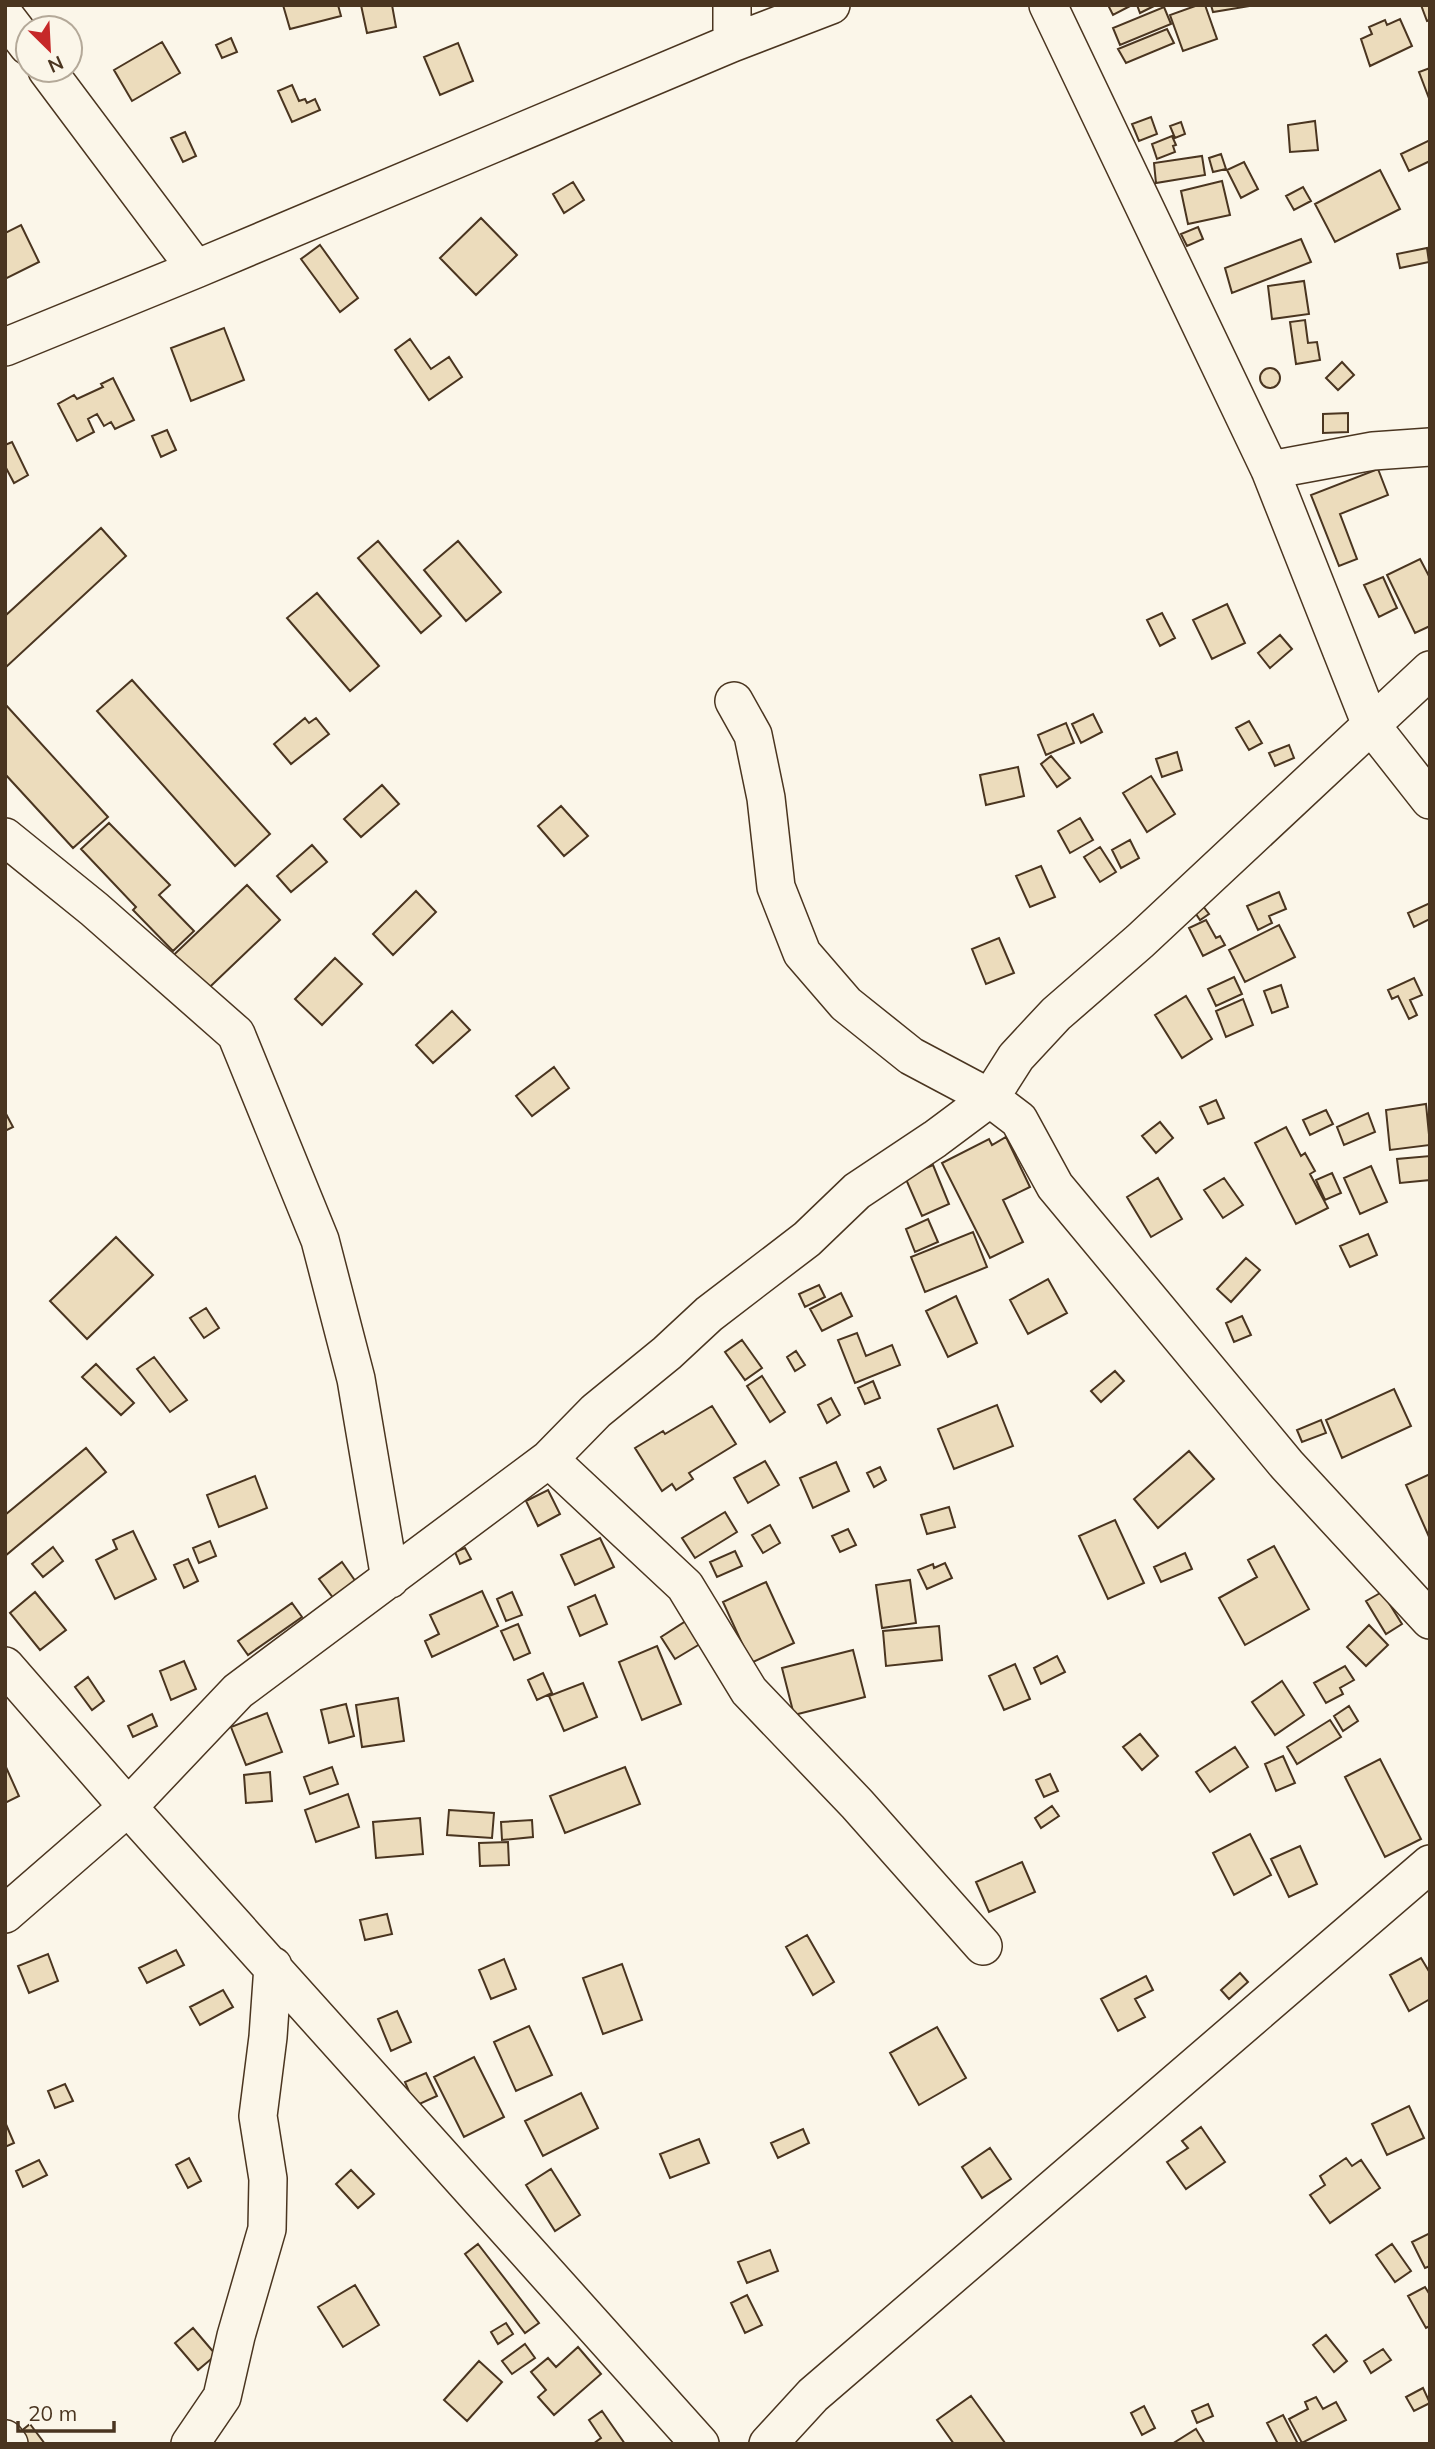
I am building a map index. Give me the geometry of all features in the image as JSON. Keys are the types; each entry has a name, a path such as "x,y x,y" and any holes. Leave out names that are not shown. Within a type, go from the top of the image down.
{"street":[{"path":"5,347 732,43 831,5"},
{"path":"1048,5 1270,470 1371,725 1430,800"},
{"path":"730,6 732,43"},
{"path":"57,84 196,269"},
{"path":"1270,470 1373,451 1430,447"},
{"path":"5,1914 128,1807 238,1691 549,1459 596,1411 667,1353 709,1314 807,1239 857,1191 990,1098 1016,1057 1056,1014 1140,941 1430,670"},
{"path":"734,701 753,735 766,798 776,887 802,953 846,1003 911,1056 990,1098 1019,1119 1055,1186 1287,1465 1430,1620"},
{"path":"5,837 94,909 236,1034 320,1240 356,1379 390,1579"},
{"path":"549,1459 685,1586 749,1690 857,1804 983,1946"},
{"path":"5,1667 700,2444"},
{"path":"768,2444 813,2395 1430,1864"},
{"path":"190,2444 222,2397 236,2336 267,2229 268,2179 258,2116 273,1966"},
{"path":"5,2439 9,2444"}],"building":[{"path":"283,5 338,5 341,16 290,29"},
{"path":"361,5 392,5 396,27 367,33"},
{"path":"1108,5 1132,5 1113,15"},
{"path":"1137,5 1156,5 1140,13"},
{"path":"1205,5 1217,39 1183,51 1170,15"},
{"path":"1211,5 1250,5 1250,6 1213,12"},
{"path":"1421,5 1430,5 1430,20 1427,21"},
{"path":"1164,7 1171,24 1120,45 1113,28"},
{"path":"1400,19 1412,46 1370,66 1361,39 1372,34 1369,27 1385,20 1387,25"},
{"path":"1167,29 1174,43 1126,63 1118,49"},
{"path":"231,38 237,52 222,58 216,45"},
{"path":"162,42 180,73 132,101 114,70"},
{"path":"458,43 473,81 440,95 424,57"},
{"path":"1430,68 1430,101 1419,72"},
{"path":"292,85 299,101 305,99 307,103 315,99 320,110 292,122 278,91"},
{"path":"1151,117 1157,134 1139,141 1132,124"},
{"path":"1315,121 1318,150 1290,152 1288,125"},
{"path":"1181,122 1185,134 1175,138 1170,126"},
{"path":"185,132 196,156 183,162 171,138"},
{"path":"1172,136 1176,145 1173,146 1175,152 1157,159 1152,144"},
{"path":"1430,140 1430,161 1409,171 1401,154"},
{"path":"1221,154 1226,169 1213,172 1209,158"},
{"path":"1202,156 1205,175 1156,183 1154,163"},
{"path":"1244,162 1258,189 1241,198 1227,170"},
{"path":"1380,170 1400,209 1335,242 1315,204"},
{"path":"1222,181 1230,215 1188,224 1181,191"},
{"path":"573,182 584,200 564,213 553,194"},
{"path":"1303,187 1311,201 1294,210 1286,196"},
{"path":"481,218 517,255 476,295 440,258"},
{"path":"21,225 39,262 5,279 5,233"},
{"path":"1198,227 1203,239 1187,246 1181,234"},
{"path":"1301,239 1311,262 1232,293 1225,268"},
{"path":"320,245 358,298 340,312 301,259"},
{"path":"1427,248 1429,262 1400,268 1397,254"},
{"path":"1304,281 1309,314 1272,319 1268,286"},
{"path":"1305,320 1308,343 1317,342 1320,360 1296,364 1290,322"},
{"path":"224,328 244,380 191,401 171,348"},
{"path":"410,339 431,369 449,357 462,377 429,400 395,350"},
{"path":"1342,362 1354,375 1338,390 1326,378"},
{"path":"1270,368 1277,371 1280,378 1277,385 1270,388 1263,385 1260,378 1263,371"},
{"path":"113,378 134,420 115,429 111,422 104,426 97,414 88,419 94,432 77,441 58,404 74,395 77,399 103,387 101,384"},
{"path":"1348,413 1348,432 1323,433 1323,414"},
{"path":"167,430 176,450 161,457 152,436"},
{"path":"12,442 28,475 14,483 5,466 5,445"},
{"path":"1378,469 1388,495 1340,514 1357,559 1339,566 1311,495"},
{"path":"101,528 126,556 5,668 5,616"},
{"path":"378,541 441,616 421,633 358,558"},
{"path":"458,541 501,592 466,621 424,570"},
{"path":"1420,559 1430,578 1430,626 1415,633 1387,575"},
{"path":"1383,577 1397,608 1379,617 1364,585"},
{"path":"317,593 379,666 350,691 287,618"},
{"path":"1227,604 1245,643 1212,659 1193,620"},
{"path":"1162,613 1175,638 1160,646 1147,620"},
{"path":"1280,635 1292,649 1270,668 1258,653"},
{"path":"132,680 270,834 235,866 97,711"},
{"path":"5,704 108,817 73,848 5,774"},
{"path":"1093,714 1102,732 1081,743 1072,724"},
{"path":"305,718 309,723 316,718 329,734 291,764 274,744"},
{"path":"1249,721 1262,743 1249,750 1236,728"},
{"path":"1066,723 1074,743 1046,755 1038,735"},
{"path":"1289,745 1294,758 1275,766 1269,753"},
{"path":"1177,752 1182,770 1162,777 1156,759"},
{"path":"1051,756 1070,778 1057,787 1041,764"},
{"path":"1018,767 1024,796 986,805 980,775"},
{"path":"1151,776 1175,814 1147,832 1123,793"},
{"path":"382,785 399,804 361,837 344,819"},
{"path":"561,806 588,836 564,856 538,826"},
{"path":"1080,818 1093,840 1070,853 1058,831"},
{"path":"109,823 170,885 159,895 194,931 173,951 133,910 136,907 81,849"},
{"path":"1130,840 1139,858 1121,868 1112,850"},
{"path":"312,845 327,862 291,892 277,876"},
{"path":"1100,847 1116,872 1100,882 1084,857"},
{"path":"1041,866 1055,897 1030,907 1016,876"},
{"path":"247,885 280,920 193,1003 160,968"},
{"path":"416,891 436,912 393,955 373,934"},
{"path":"1279,892 1286,909 1269,916 1272,923 1258,930 1247,906"},
{"path":"1200,902 1209,914 1200,920 1192,908"},
{"path":"1430,903 1430,919 1414,927 1408,913"},
{"path":"1206,920 1216,938 1220,936 1225,945 1203,956 1189,928"},
{"path":"1279,925 1295,957 1245,982 1229,950"},
{"path":"999,938 1014,973 986,984 972,949"},
{"path":"335,958 362,984 322,1025 295,999"},
{"path":"1234,977 1242,994 1216,1006 1208,989"},
{"path":"1414,978 1422,995 1410,1000 1417,1015 1409,1019 1398,996 1392,999 1388,990"},
{"path":"1281,985 1288,1007 1272,1013 1264,991"},
{"path":"1186,996 1212,1039 1182,1058 1155,1015"},
{"path":"1243,999 1253,1025 1226,1037 1216,1011"},
{"path":"452,1011 470,1030 433,1063 416,1045"},
{"path":"554,1067 569,1088 532,1116 516,1096"},
{"path":"1216,1100 1224,1118 1208,1124 1200,1107"},
{"path":"1426,1104 1430,1145 1390,1150 1386,1110"},
{"path":"1326,1110 1333,1124 1310,1135 1303,1120"},
{"path":"5,1112 13,1127 5,1131"},
{"path":"1368,1113 1375,1132 1344,1145 1337,1127"},
{"path":"1160,1122 1173,1138 1156,1153 1142,1136"},
{"path":"1286,1127 1301,1156 1305,1153 1315,1171 1310,1174 1328,1208 1296,1224 1255,1143"},
{"path":"1006,1137 1030,1187 1003,1200 1023,1242 990,1258 942,1163 989,1139 992,1145"},
{"path":"1430,1156 1430,1180 1400,1183 1397,1159"},
{"path":"933,1165 949,1204 922,1216 905,1177"},
{"path":"1371,1166 1387,1202 1360,1214 1344,1178"},
{"path":"1332,1173 1341,1193 1325,1200 1316,1180"},
{"path":"1158,1178 1182,1219 1151,1237 1127,1197"},
{"path":"1224,1178 1243,1205 1223,1218 1204,1190"},
{"path":"928,1219 938,1242 915,1252 906,1229"},
{"path":"973,1232 987,1267 925,1292 911,1257"},
{"path":"1368,1234 1377,1255 1350,1267 1340,1246"},
{"path":"116,1237 153,1275 87,1339 50,1301"},
{"path":"1246,1258 1260,1270 1231,1302 1217,1289"},
{"path":"1048,1279 1067,1313 1028,1334 1010,1300"},
{"path":"819,1285 825,1297 805,1307 799,1294"},
{"path":"841,1293 852,1316 822,1331 810,1309"},
{"path":"956,1296 977,1343 948,1357 926,1311"},
{"path":"206,1308 219,1328 204,1338 190,1318"},
{"path":"1242,1316 1251,1335 1234,1342 1226,1323"},
{"path":"857,1333 866,1356 892,1345 900,1365 855,1383 838,1340"},
{"path":"742,1340 762,1368 745,1380 725,1352"},
{"path":"796,1351 805,1365 795,1371 787,1357"},
{"path":"154,1357 187,1400 170,1412 137,1369"},
{"path":"96,1364 134,1403 121,1415 82,1377"},
{"path":"1115,1371 1124,1381 1101,1402 1091,1391"},
{"path":"762,1376 785,1412 770,1422 747,1386"},
{"path":"873,1381 880,1398 865,1404 858,1388"},
{"path":"1394,1389 1411,1426 1342,1458 1326,1420"},
{"path":"831,1398 840,1415 827,1423 818,1405"},
{"path":"997,1405 1013,1446 954,1469 938,1429"},
{"path":"712,1406 736,1444 689,1473 693,1479 676,1490 672,1484 662,1491 635,1448"},
{"path":"1321,1420 1326,1433 1302,1442 1297,1430"},
{"path":"86,1448 106,1472 5,1556 5,1515"},
{"path":"1189,1451 1214,1479 1158,1528 1134,1499"},
{"path":"765,1461 779,1485 748,1503 734,1478"},
{"path":"836,1462 849,1491 813,1508 800,1478"},
{"path":"880,1467 886,1480 874,1487 867,1473"},
{"path":"1430,1474 1430,1539 1406,1485"},
{"path":"255,1476 267,1508 219,1527 207,1495"},
{"path":"548,1490 560,1514 538,1526 526,1501"},
{"path":"949,1507 955,1527 927,1534 921,1515"},
{"path":"725,1512 737,1532 695,1558 682,1538"},
{"path":"1115,1520 1144,1583 1108,1599 1079,1536"},
{"path":"770,1525 780,1543 763,1553 752,1535"},
{"path":"848,1529 856,1545 840,1552 832,1536"},
{"path":"133,1531 156,1579 115,1599 96,1560 117,1549 113,1540"},
{"path":"600,1538 614,1567 575,1585 561,1555"},
{"path":"210,1541 216,1556 199,1563 193,1548"},
{"path":"1274,1546 1309,1609 1245,1645 1219,1598 1257,1577 1248,1560"},
{"path":"53,1547 63,1561 43,1577 32,1564"},
{"path":"465,1548 471,1559 460,1564 455,1552"},
{"path":"735,1551 742,1566 717,1577 710,1562"},
{"path":"1185,1553 1192,1569 1161,1582 1154,1567"},
{"path":"188,1559 198,1581 184,1588 174,1565"},
{"path":"342,1562 356,1582 334,1599 319,1579"},
{"path":"945,1563 952,1578 927,1589 918,1570"},
{"path":"910,1580 916,1623 882,1628 876,1585"},
{"path":"766,1582 794,1643 751,1663 723,1602"},
{"path":"482,1591 498,1626 432,1657 425,1641 439,1634 430,1615"},
{"path":"35,1592 66,1630 40,1650 10,1613"},
{"path":"512,1592 522,1615 506,1621 497,1599"},
{"path":"1382,1592 1402,1624 1386,1634 1366,1601"},
{"path":"595,1595 607,1624 580,1636 568,1607"},
{"path":"292,1603 302,1617 248,1655 238,1641"},
{"path":"686,1621 700,1644 675,1659 661,1637"},
{"path":"518,1624 530,1653 514,1660 501,1631"},
{"path":"1369,1625 1388,1645 1366,1666 1347,1647"},
{"path":"939,1626 942,1660 886,1666 883,1631"},
{"path":"657,1646 681,1704 642,1720 619,1662"},
{"path":"853,1650 865,1697 794,1715 782,1668"},
{"path":"1057,1656 1065,1672 1041,1684 1034,1668"},
{"path":"184,1661 196,1689 171,1700 160,1671"},
{"path":"1015,1664 1030,1699 1004,1710 989,1676"},
{"path":"1345,1666 1354,1680 1340,1688 1343,1694 1326,1703 1314,1683"},
{"path":"543,1673 552,1693 537,1700 528,1680"},
{"path":"88,1677 104,1701 92,1710 75,1687"},
{"path":"1282,1681 1304,1715 1275,1735 1252,1702"},
{"path":"583,1683 597,1717 564,1731 549,1696"},
{"path":"398,1698 404,1741 362,1747 356,1705"},
{"path":"346,1704 354,1736 329,1743 321,1710"},
{"path":"1349,1706 1358,1721 1343,1731 1334,1716"},
{"path":"267,1713 282,1752 246,1765 231,1727"},
{"path":"152,1714 157,1726 133,1737 128,1726"},
{"path":"1330,1720 1341,1737 1297,1764 1287,1747"},
{"path":"1140,1734 1158,1756 1142,1770 1123,1747"},
{"path":"1235,1747 1248,1767 1210,1792 1196,1772"},
{"path":"1283,1756 1295,1783 1276,1791 1265,1764"},
{"path":"1380,1759 1421,1839 1385,1857 1345,1777"},
{"path":"5,1765 19,1796 5,1803"},
{"path":"332,1767 338,1784 310,1794 304,1777"},
{"path":"625,1767 640,1804 565,1833 550,1796"},
{"path":"270,1772 272,1801 246,1803 244,1775"},
{"path":"1050,1774 1058,1791 1044,1797 1036,1780"},
{"path":"348,1794 359,1827 316,1842 305,1810"},
{"path":"1052,1806 1059,1816 1041,1828 1035,1818"},
{"path":"449,1810 494,1813 492,1838 447,1835"},
{"path":"420,1818 423,1854 376,1858 373,1822"},
{"path":"532,1820 533,1837 502,1840 501,1822"},
{"path":"1250,1834 1271,1875 1234,1895 1213,1853"},
{"path":"508,1842 509,1865 480,1866 479,1843"},
{"path":"1300,1846 1317,1884 1289,1897 1271,1859"},
{"path":"1022,1862 1035,1892 989,1912 976,1882"},
{"path":"387,1914 392,1934 365,1940 360,1920"},
{"path":"807,1935 834,1982 813,1995 786,1947"},
{"path":"176,1950 184,1965 147,1983 139,1968"},
{"path":"48,1954 58,1981 29,1993 18,1966"},
{"path":"1421,1958 1430,1973 1430,1999 1409,2011 1390,1975"},
{"path":"504,1959 516,1989 491,1999 479,1970"},
{"path":"622,1964 642,2020 603,2034 583,1978"},
{"path":"1240,1973 1248,1982 1229,1999 1221,1990"},
{"path":"1146,1976 1153,1990 1135,1999 1145,2017 1118,2031 1101,1999"},
{"path":"223,1990 233,2007 200,2025 190,2007"},
{"path":"397,2011 411,2042 391,2051 378,2019"},
{"path":"529,2026 552,2075 516,2091 494,2042"},
{"path":"937,2027 966,2078 919,2105 890,2053"},
{"path":"474,2057 504,2117 464,2137 434,2077"},
{"path":"426,2073 437,2096 415,2106 405,2082"},
{"path":"65,2084 73,2101 55,2108 48,2091"},
{"path":"581,2093 598,2128 543,2156 525,2121"},
{"path":"1409,2106 1424,2138 1387,2155 1372,2124"},
{"path":"5,2122 14,2143 5,2147"},
{"path":"1201,2127 1225,2162 1186,2189 1167,2162 1188,2148 1182,2141"},
{"path":"803,2129 809,2143 778,2158 771,2143"},
{"path":"699,2139 709,2163 670,2178 660,2154"},
{"path":"990,2148 1011,2179 982,2198 962,2167"},
{"path":"189,2158 201,2181 188,2188 176,2165"},
{"path":"1346,2158 1352,2166 1361,2160 1380,2188 1330,2223 1310,2195 1325,2185 1320,2176"},
{"path":"39,2160 47,2175 23,2187 16,2171"},
{"path":"551,2169 580,2215 555,2231 526,2185"},
{"path":"351,2170 374,2194 358,2208 336,2184"},
{"path":"1430,2233 1430,2266 1425,2268 1412,2242"},
{"path":"478,2244 539,2323 525,2333 465,2254"},
{"path":"1392,2244 1411,2271 1395,2282 1376,2255"},
{"path":"770,2250 778,2271 747,2283 738,2262"},
{"path":"355,2285 379,2325 343,2347 318,2307"},
{"path":"1425,2287 1430,2295 1430,2326 1426,2328 1408,2296"},
{"path":"747,2295 762,2325 745,2333 731,2303"},
{"path":"506,2323 513,2334 498,2344 491,2332"},
{"path":"193,2328 216,2355 198,2370 175,2343"},
{"path":"1326,2335 1347,2361 1334,2372 1313,2345"},
{"path":"525,2344 535,2358 512,2374 502,2361"},
{"path":"578,2347 601,2374 554,2415 538,2397 546,2390 531,2372 548,2358 556,2367"},
{"path":"1383,2349 1391,2360 1371,2373 1364,2361"},
{"path":"479,2361 502,2382 467,2421 444,2400"},
{"path":"1423,2388 1430,2403 1414,2411 1406,2397"},
{"path":"971,2396 1004,2444 954,2444 937,2420"},
{"path":"1316,2397 1323,2409 1336,2402 1346,2420 1302,2443 1289,2419 1308,2409 1305,2402"},
{"path":"1208,2404 1213,2416 1197,2423 1192,2411"},
{"path":"1144,2406 1155,2428 1142,2435 1131,2413"},
{"path":"602,2411 625,2444 593,2444 601,2438 589,2420"},
{"path":"1283,2415 1298,2444 1278,2444 1267,2423"},
{"path":"30,2424 45,2444 28,2444 20,2432"},
{"path":"1196,2429 1205,2444 1172,2444"}]}
